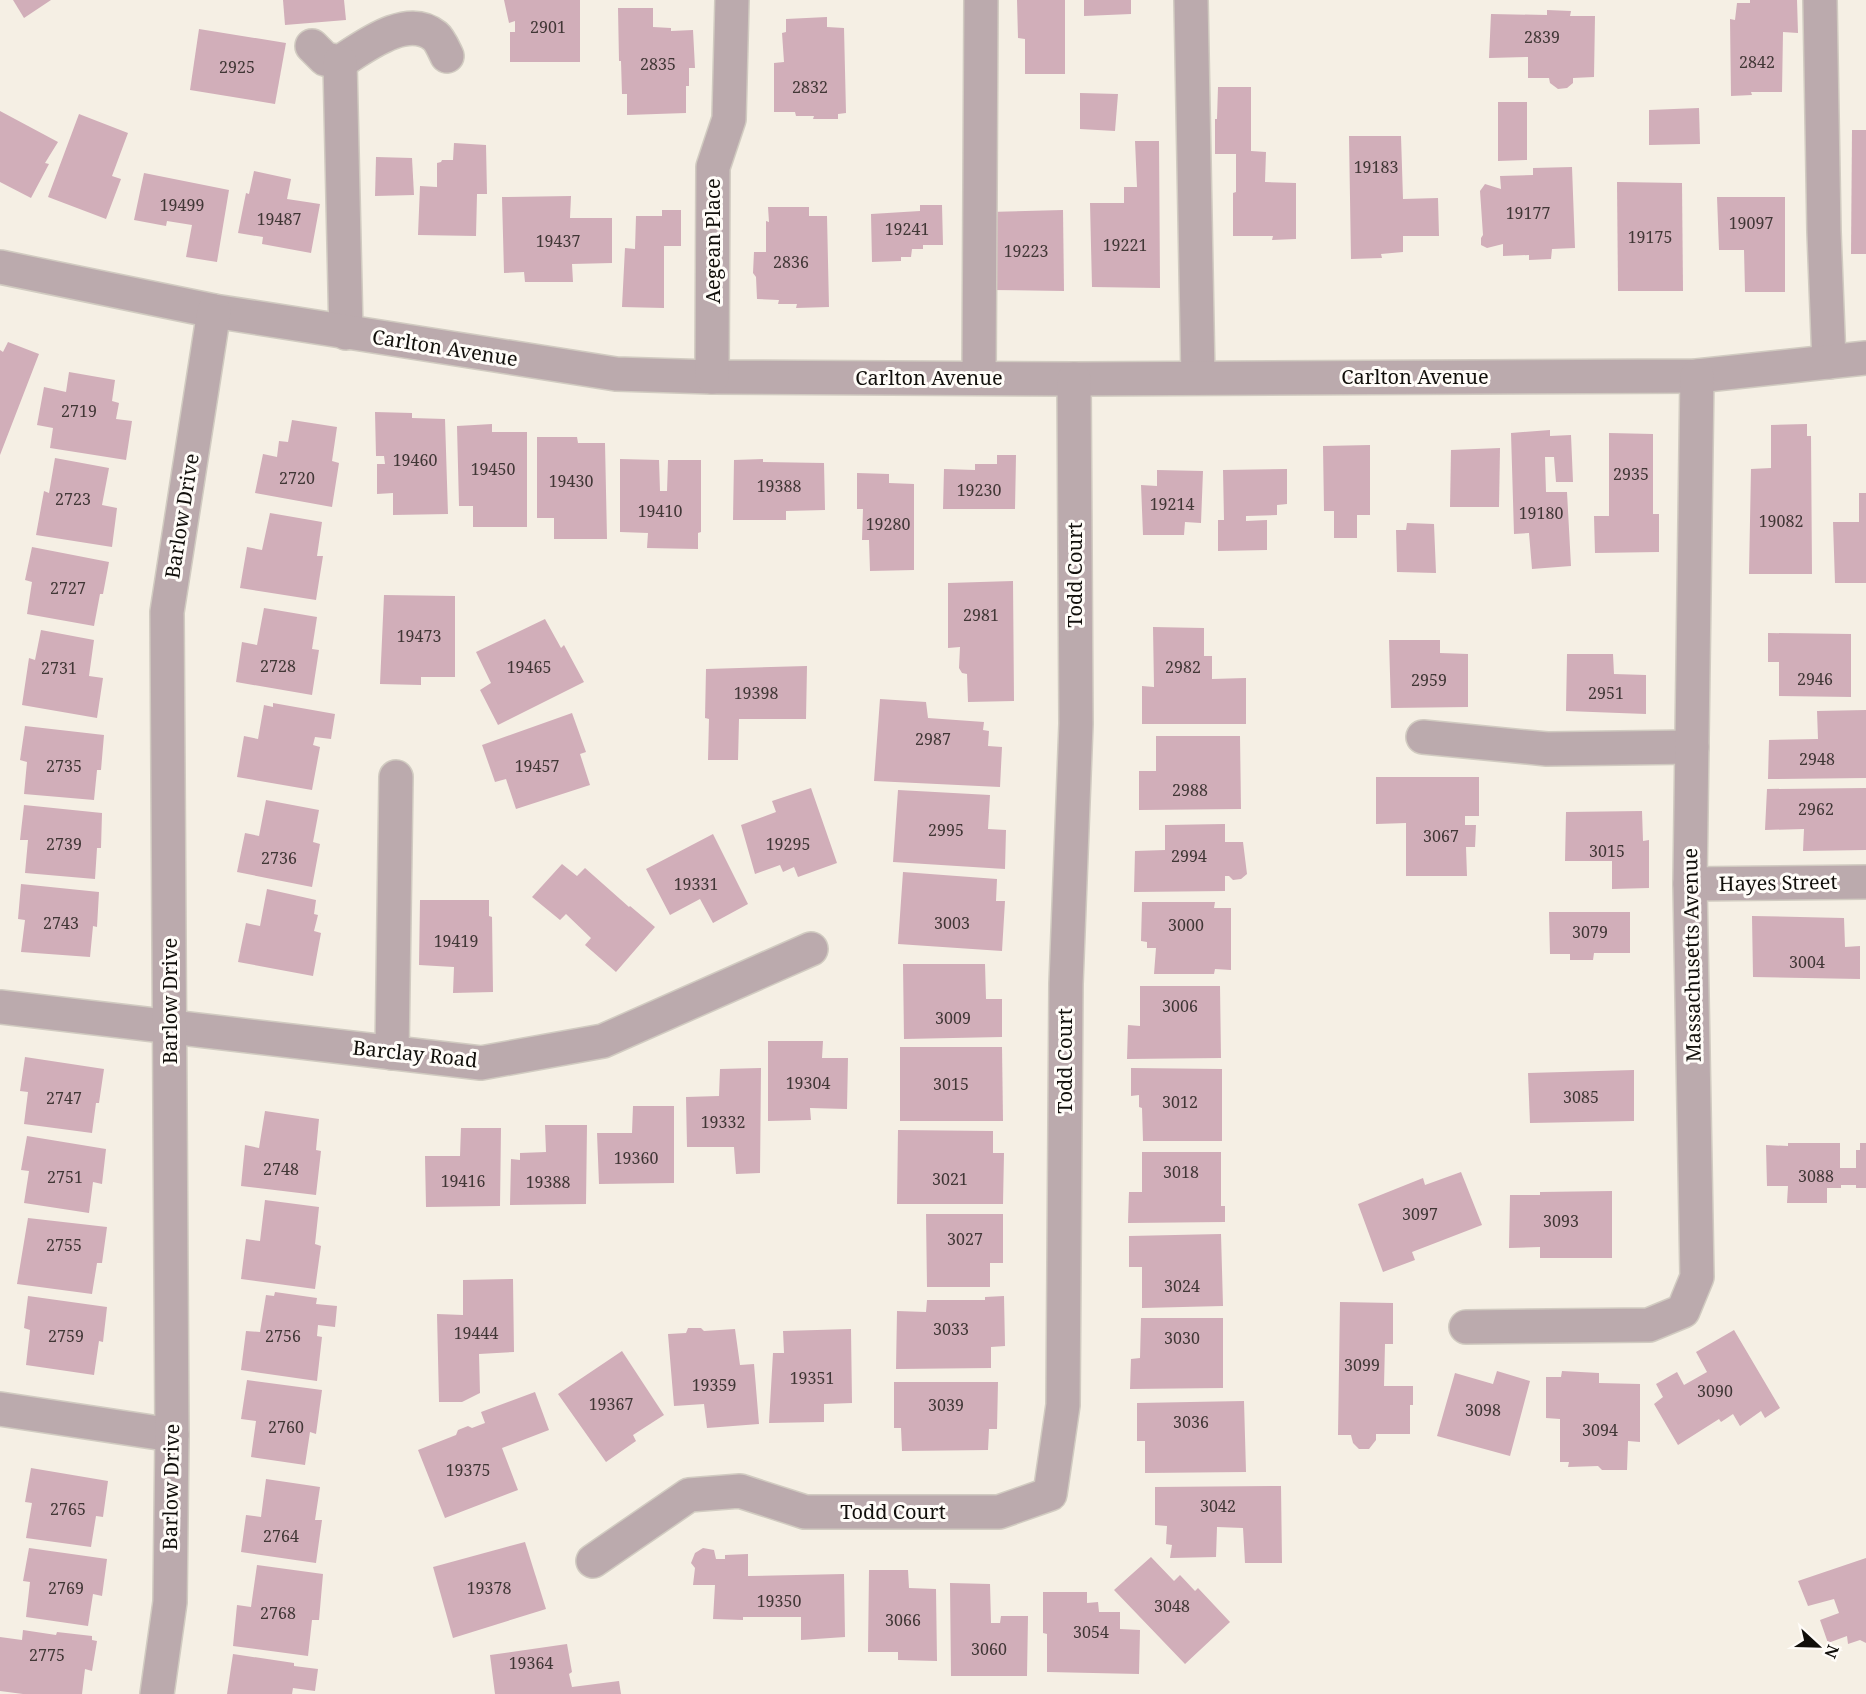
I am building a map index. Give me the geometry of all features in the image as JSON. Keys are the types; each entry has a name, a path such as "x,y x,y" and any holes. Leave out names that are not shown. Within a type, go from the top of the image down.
{"street":[{"name":"Aegean Place","path":"712,377 713,167 729,119 732,0"},
{"path":"979,378 981,0"},
{"path":"1191,0 1198,378"},
{"path":"1820,0 1829,362"},
{"path":"312,46 325,59 340,62 384,35 416,27 436,36 447,56"},
{"path":"340,62 346,333"},
{"name":"Carlton Avenue","path":"0,267 214,311 616,374 712,377 1074,379 1697,376 1866,358"},
{"name":"Barlow Drive","path":"157,1694 170,1602 172,1435 167,612 214,311"},
{"name":"Massachusetts Avenue","path":"1466,1327 1649,1325 1683,1311 1697,1277 1690,884 1697,376"},
{"name":"Todd Court","path":"593,1562 689,1495 740,1491 805,1512 999,1512 1050,1494 1063,1405 1066,984 1076,724 1074,379"},
{"path":"1423,737 1539,749 1692,747"},
{"path":"392,1053 396,777"},
{"name":"Hayes Street","path":"1690,884 1866,882"},
{"name":"Barclay Road","path":"0,1007 481,1063 603,1041 811,949"},
{"path":"0,1409 172,1435"}],"building":[{"path":"13,0 51,0 24,18"},
{"path":"283,0 344,0 346,20 285,25"},
{"path":"504,0 580,0 580,62 510,62 510,32 515,32 515,21 509,23"},
{"path":"1017,0 1065,0 1065,74 1025,74 1025,39 1018,38"},
{"path":"1084,0 1131,0 1131,14 1084,16"},
{"path":"1750,0 1797,0 1798,33 1783,32 1782,92 1751,92 1752,95 1731,96 1730,19 1735,20 1737,3 1750,3"},
{"path":"618,8 653,8 653,27 671,28 671,31 693,30 695,68 689,68 686,113 627,115 627,94 622,94 621,61 619,61"},
{"path":"1547,10 1571,11 1570,16 1595,16 1594,77 1573,78 1573,83 1567,88 1558,89 1550,83 1549,78 1528,78 1528,57 1489,58 1491,14 1547,15"},
{"path":"827,17 827,27 844,28 846,113 838,114 838,119 813,119 814,116 796,116 795,112 774,112 774,63 784,62 782,33 786,32 786,19"},
{"path":"199,29 286,43 275,104 190,90"},
{"path":"1218,87 1251,87 1251,151 1266,152 1265,182 1296,183 1296,239 1272,240 1273,236 1233,236 1236,154 1215,154"},
{"path":"1080,93 1118,94 1115,131 1080,129"},
{"path":"1498,102 1527,102 1527,160 1498,161"},
{"path":"1699,108 1700,144 1649,145 1649,110"},
{"path":"0,111 58,142 45,163 49,164 31,198 0,182"},
{"path":"79,114 128,133 112,176 121,179 106,219 48,197"},
{"path":"1852,130 1866,130 1866,254 1851,254"},
{"path":"1349,136 1401,136 1403,199 1438,198 1439,236 1403,236 1403,252 1381,254 1382,258 1351,259"},
{"path":"1135,141 1159,141 1160,288 1092,287 1090,203 1124,203 1124,187 1137,187"},
{"path":"454,143 486,145 487,194 477,194 476,236 418,235 420,186 437,187 437,163 442,160 453,160"},
{"path":"376,157 412,158 414,195 375,196"},
{"path":"1572,167 1575,248 1552,249 1551,259 1529,260 1529,255 1503,256 1503,244 1487,248 1481,245 1483,235 1480,191 1485,184 1501,189 1500,176 1533,175 1533,168"},
{"path":"254,171 291,179 287,199 320,204 311,253 262,244 263,237 238,233 246,193 249,194"},
{"path":"144,173 229,190 217,262 186,257 192,225 167,221 166,226 134,220"},
{"path":"1617,182 1682,183 1683,291 1618,291"},
{"path":"571,196 570,218 612,218 612,263 572,264 573,282 525,282 524,272 504,273 502,197"},
{"path":"1717,197 1785,197 1785,292 1745,292 1744,250 1719,250"},
{"path":"920,205 942,205 943,245 923,245 923,249 912,249 911,257 901,257 901,261 872,262 871,214 920,211"},
{"path":"768,207 809,207 809,216 827,216 829,307 796,308 797,304 778,304 779,300 757,299 756,277 753,273 754,252 766,252"},
{"path":"662,210 681,210 681,246 664,246 664,308 622,307 625,248 635,249 636,216 662,216"},
{"path":"1063,210 1064,291 991,290 988,212"},
{"path":"8,342 39,354 0,455 0,350 3,352"},
{"path":"69,372 115,380 112,401 119,403 116,419 132,421 126,460 50,448 53,428 37,425 44,387 66,392"},
{"path":"375,412 412,413 412,418 445,419 448,514 393,515 393,493 377,494 377,464 385,464 384,456 376,456"},
{"path":"292,420 337,427 332,461 339,463 332,507 255,493 263,454 277,457 279,441 288,442"},
{"path":"492,424 492,432 527,432 527,527 473,527 473,506 459,506 457,426"},
{"path":"1807,424 1807,436 1811,436 1812,574 1749,574 1751,469 1771,468 1771,425"},
{"path":"1550,430 1550,436 1571,435 1573,482 1556,482 1554,457 1545,457 1546,492 1567,492 1571,566 1532,569 1529,533 1514,534 1511,433"},
{"path":"1609,433 1653,434 1653,514 1659,514 1659,552 1595,553 1594,516 1609,516"},
{"path":"537,437 577,437 578,443 605,443 607,539 554,539 554,518 537,518"},
{"path":"1370,445 1370,515 1357,515 1357,538 1334,538 1334,511 1324,511 1323,446"},
{"path":"1500,448 1499,507 1450,507 1451,450"},
{"path":"997,455 1016,455 1015,509 943,509 944,469 975,470 975,464 997,464"},
{"path":"55,458 109,468 102,505 117,508 112,547 36,535 44,491 49,493"},
{"path":"620,459 659,460 660,491 667,491 668,460 701,460 701,532 698,533 698,549 647,548 648,533 620,532"},
{"path":"763,459 763,462 824,463 825,510 786,511 786,520 733,520 734,460"},
{"path":"1287,469 1287,504 1277,505 1277,515 1246,516 1246,521 1267,520 1267,550 1218,551 1218,520 1224,520 1223,470"},
{"path":"1157,470 1203,471 1201,523 1185,522 1184,535 1143,535 1141,485 1157,486"},
{"path":"857,473 889,474 889,483 914,484 914,570 870,571 869,540 862,540 863,509 857,509"},
{"path":"1859,493 1866,493 1866,583 1835,583 1833,522 1859,522"},
{"path":"270,513 322,522 317,556 323,556 316,600 240,588 247,547 262,550"},
{"path":"1407,523 1434,524 1436,573 1397,572 1396,530 1406,530"},
{"path":"32,547 109,562 94,626 27,614 32,582 25,580"},
{"path":"1013,581 1014,701 968,702 967,674 962,673 959,668 960,647 948,648 948,583"},
{"path":"384,595 455,596 455,677 421,677 421,685 380,684"},
{"path":"264,608 317,617 312,649 319,650 312,695 236,682 242,642 257,645"},
{"path":"545,619 561,648 564,645 584,682 498,725 480,690 491,683 476,652"},
{"path":"1153,627 1204,628 1204,656 1212,656 1212,679 1246,678 1246,724 1142,724 1142,686 1154,687"},
{"path":"41,630 94,640 89,676 103,678 97,718 22,705 29,658 35,660"},
{"path":"1768,633 1851,634 1851,697 1779,696 1779,662 1768,662"},
{"path":"1389,640 1440,640 1440,653 1468,654 1468,707 1391,708"},
{"path":"1567,654 1613,654 1614,674 1646,675 1646,714 1566,711"},
{"path":"807,666 806,719 739,719 738,760 708,760 709,719 705,718 706,669"},
{"path":"880,699 926,702 928,718 984,722 983,730 989,731 988,746 1002,747 1000,787 874,781"},
{"path":"273,703 335,714 331,739 315,737 313,745 320,747 312,790 237,777 244,736 258,739 264,705 273,707"},
{"path":"1866,710 1866,778 1768,779 1769,740 1818,739 1817,711"},
{"path":"572,713 586,752 580,754 590,785 516,809 506,779 495,782 482,745"},
{"path":"25,726 104,735 101,770 97,770 94,800 24,794 27,762 20,760"},
{"path":"1156,736 1240,736 1241,809 1139,810 1139,771 1156,771"},
{"path":"1376,777 1479,777 1479,816 1465,816 1465,825 1476,825 1475,847 1466,847 1467,876 1406,876 1406,823 1376,824"},
{"path":"811,788 837,863 798,877 794,867 783,872 780,865 755,874 741,825 776,812 772,801"},
{"path":"1866,788 1866,850 1803,851 1804,829 1765,830 1767,789"},
{"path":"898,790 990,795 988,829 1006,830 1005,869 893,862"},
{"path":"266,800 319,810 313,842 320,844 312,887 237,872 245,833 259,836"},
{"path":"24,805 102,813 101,848 97,848 95,879 25,873 28,840 20,840"},
{"path":"1642,811 1643,841 1649,840 1649,888 1612,889 1612,861 1565,861 1566,812"},
{"path":"1225,824 1225,842 1243,842 1247,874 1241,879 1233,880 1225,876 1225,891 1134,892 1135,851 1165,850 1165,825"},
{"path":"713,834 748,904 713,923 700,899 670,915 646,869"},
{"path":"562,864 577,876 585,868 655,927 616,972 585,945 591,938 566,914 560,920 532,897"},
{"path":"903,872 997,879 996,901 1005,901 1002,951 898,944"},
{"path":"21,884 99,892 97,927 93,926 90,957 21,952 25,920 18,919"},
{"path":"267,889 316,900 314,914 318,915 314,931 321,933 313,976 238,962 246,923 260,926"},
{"path":"420,900 489,900 489,916 492,917 493,992 453,993 454,967 419,965"},
{"path":"1142,902 1215,902 1214,908 1231,908 1231,970 1215,969 1214,974 1154,974 1156,948 1147,948 1147,942 1141,941"},
{"path":"1549,912 1630,912 1630,953 1594,953 1593,960 1570,960 1570,954 1550,954"},
{"path":"1752,916 1844,918 1845,947 1860,946 1860,979 1753,977"},
{"path":"903,964 985,964 986,999 1002,999 1002,1037 904,1039"},
{"path":"1140,986 1220,986 1221,1058 1127,1059 1128,1025 1140,1026"},
{"path":"768,1041 823,1041 822,1058 848,1058 847,1109 810,1108 811,1120 768,1121"},
{"path":"900,1047 1002,1047 1003,1121 900,1121"},
{"path":"25,1057 104,1069 92,1133 24,1124 28,1092 20,1091"},
{"path":"761,1068 760,1173 736,1174 734,1147 687,1147 686,1097 719,1096 720,1069"},
{"path":"1131,1068 1222,1069 1222,1141 1143,1141 1142,1108 1139,1107 1139,1095 1131,1096"},
{"path":"1634,1070 1634,1121 1530,1123 1528,1073"},
{"path":"633,1106 674,1106 674,1183 599,1184 597,1133 632,1133"},
{"path":"265,1111 319,1119 316,1150 321,1151 316,1195 241,1186 245,1145 259,1148"},
{"path":"545,1125 587,1125 586,1204 510,1205 511,1159 520,1160 520,1153 546,1152"},
{"path":"461,1128 501,1128 500,1206 426,1207 425,1156 460,1156"},
{"path":"898,1130 993,1131 993,1153 1004,1153 1003,1204 897,1204"},
{"path":"27,1136 106,1149 102,1184 93,1182 89,1213 24,1203 29,1171 21,1170"},
{"path":"1788,1143 1840,1143 1840,1168 1856,1168 1856,1150 1860,1150 1860,1143 1866,1143 1866,1188 1841,1185 1841,1188 1827,1188 1827,1203 1787,1203 1788,1186 1767,1186 1766,1145 1788,1146"},
{"path":"1142,1152 1221,1152 1221,1206 1225,1206 1225,1222 1128,1223 1129,1192 1142,1192"},
{"path":"1461,1172 1482,1225 1412,1252 1415,1260 1383,1272 1358,1204 1423,1178 1425,1185"},
{"path":"1612,1191 1612,1258 1540,1258 1540,1247 1509,1248 1510,1195 1540,1195 1540,1192"},
{"path":"265,1200 319,1207 315,1244 321,1246 315,1289 241,1279 246,1239 260,1241"},
{"path":"926,1214 1003,1214 1003,1263 990,1263 990,1287 927,1287"},
{"path":"28,1218 107,1227 102,1263 97,1263 92,1294 17,1284"},
{"path":"1221,1234 1223,1306 1142,1308 1142,1267 1129,1267 1129,1236"},
{"path":"513,1279 514,1352 479,1354 480,1393 462,1402 439,1402 437,1314 463,1315 463,1280"},
{"path":"275,1292 317,1298 316,1304 337,1306 335,1327 318,1325 317,1336 322,1337 317,1381 241,1370 246,1331 260,1332 266,1295 274,1296"},
{"path":"28,1296 107,1307 103,1342 99,1341 94,1375 26,1365 30,1330 24,1328"},
{"path":"1004,1296 1005,1346 991,1347 991,1368 896,1369 897,1311 926,1312 927,1300 985,1300 985,1297"},
{"path":"1340,1302 1393,1303 1393,1344 1385,1344 1384,1386 1413,1386 1413,1405 1410,1405 1410,1434 1376,1434 1376,1440 1369,1449 1359,1449 1353,1443 1351,1435 1338,1435"},
{"path":"1141,1318 1223,1318 1223,1388 1130,1389 1131,1359 1140,1358"},
{"path":"688,1328 701,1328 704,1331 735,1329 740,1365 754,1364 759,1424 707,1428 704,1404 674,1406 668,1334 686,1333"},
{"path":"851,1329 852,1403 824,1404 824,1422 769,1423 773,1353 784,1353 783,1331"},
{"path":"1734,1330 1780,1408 1765,1418 1761,1411 1740,1426 1733,1414 1721,1422 1719,1419 1678,1445 1654,1404 1663,1397 1656,1384 1677,1372 1684,1385 1707,1372 1696,1352"},
{"path":"622,1351 664,1415 633,1435 636,1441 606,1462 558,1394"},
{"path":"1497,1371 1530,1381 1510,1456 1437,1436 1455,1373 1493,1384"},
{"path":"1562,1371 1599,1373 1599,1383 1640,1384 1640,1442 1628,1441 1627,1470 1602,1470 1598,1466 1568,1467 1569,1462 1560,1462 1560,1419 1546,1418 1546,1377 1561,1377"},
{"path":"247,1380 322,1390 316,1434 310,1432 305,1465 251,1457 256,1421 241,1419"},
{"path":"894,1382 998,1382 997,1429 989,1429 988,1450 902,1451 901,1428 894,1428"},
{"path":"535,1392 549,1430 502,1448 518,1490 445,1518 418,1450 456,1435 458,1430 485,1423 481,1412"},
{"path":"1244,1401 1246,1472 1145,1473 1145,1441 1137,1441 1137,1403"},
{"path":"31,1468 108,1481 103,1517 96,1516 91,1547 26,1538 32,1503 25,1502"},
{"path":"266,1479 320,1487 315,1520 322,1520 316,1563 241,1552 246,1515 261,1517"},
{"path":"1281,1486 1282,1563 1245,1563 1243,1528 1217,1527 1216,1557 1170,1558 1172,1545 1166,1544 1167,1526 1155,1525 1155,1487"},
{"path":"525,1542 546,1609 453,1638 433,1567"},
{"path":"29,1548 107,1559 102,1596 93,1594 88,1626 26,1617 30,1582 23,1581"},
{"path":"703,1548 714,1550 716,1559 725,1559 725,1555 748,1554 748,1576 844,1574 845,1637 801,1640 801,1617 713,1619 715,1585 693,1585 695,1568 691,1563 695,1553"},
{"path":"1151,1557 1174,1581 1180,1575 1195,1591 1198,1588 1230,1622 1185,1664 1114,1590"},
{"path":"1866,1558 1866,1643 1860,1640 1848,1644 1847,1636 1828,1643 1820,1620 1839,1613 1834,1599 1808,1606 1798,1581"},
{"path":"257,1565 323,1574 319,1620 312,1620 308,1656 233,1646 237,1605 251,1607"},
{"path":"869,1570 908,1570 909,1588 936,1589 937,1661 898,1660 898,1652 868,1652"},
{"path":"950,1583 990,1584 991,1623 1000,1623 1001,1616 1028,1616 1027,1676 951,1676"},
{"path":"1043,1592 1087,1592 1087,1603 1098,1602 1099,1612 1120,1612 1120,1629 1140,1630 1139,1674 1047,1672 1047,1634 1043,1633"},
{"path":"23,1630 56,1635 57,1632 92,1636 92,1640 97,1641 92,1671 85,1669 82,1694 23,1694 0,1691 0,1637 22,1640"},
{"path":"567,1644 572,1687 619,1681 621,1694 495,1694 490,1655"},
{"path":"233,1654 318,1669 315,1691 293,1688 292,1694 227,1694"}]}
